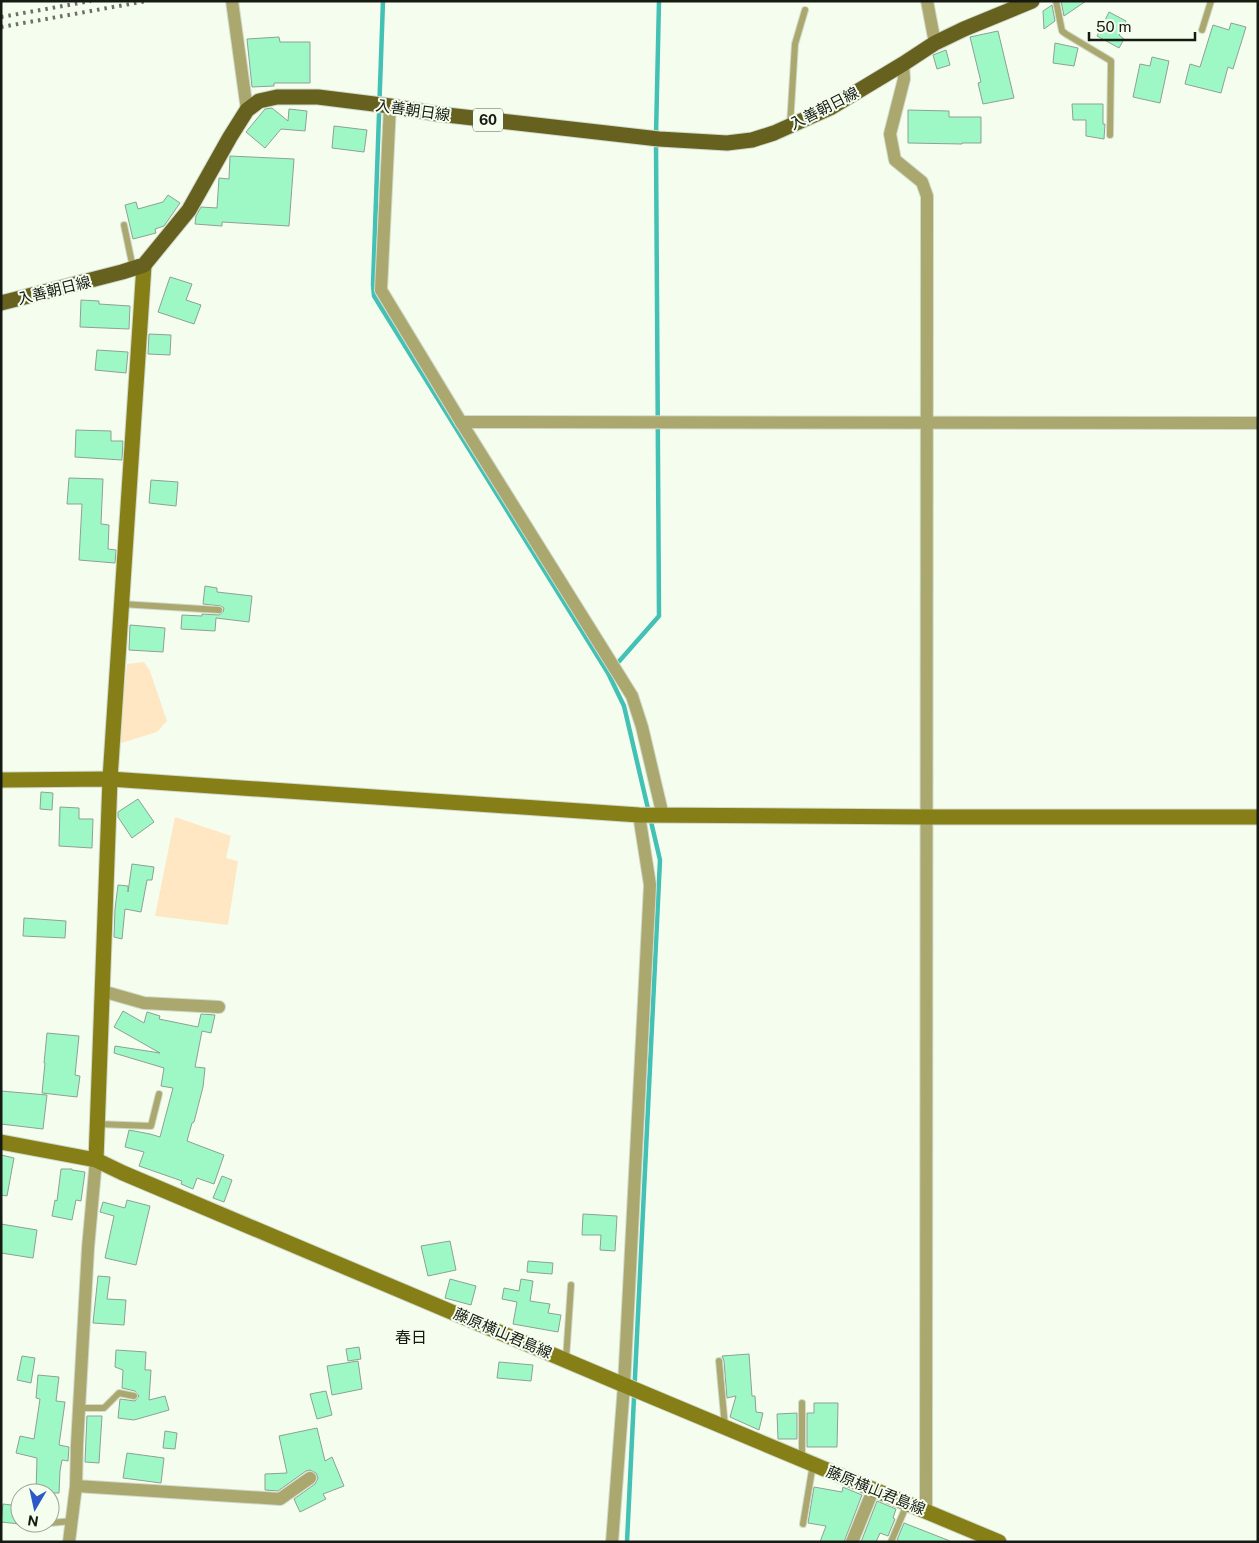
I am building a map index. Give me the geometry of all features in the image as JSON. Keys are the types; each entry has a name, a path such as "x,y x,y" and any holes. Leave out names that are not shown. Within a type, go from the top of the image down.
{"main road":[{"name":"入善朝日線","path":"247,110 259,101 278,97 318,97 438,114 659,139 727,143 752,140 774,133 830,108 935,43 998,14 1032,1"},
{"path":"138,267 188,210 247,110"},
{"name":"入善朝日線","path":"1,303 138,267"}],"street":[{"path":"232,1 247,110"},
{"path":"927,1 935,43"},
{"path":"903,64 904,79 890,134 895,160 922,182 927,196 926,1511"},
{"path":"390,106 381,290 632,696 642,727 663,816"},
{"path":"69,1542 76,1486 88,1248 96,1160 110,779 138,267"},
{"path":"461,422 1258,423"},
{"path":"1,780 110,779 663,816 926,818 1258,817"},
{"path":"612,1542 624,1385 650,885 640,815"},
{"path":"102,991 144,1003 219,1008"},
{"name":"藤原横山君島線","path":"1,1142 96,1160 624,1385 999,1542"},
{"path":"76,1486 280,1499 310,1478"},
{"path":"852,1542 873,1490"}],"lane":[{"path":"1056,1 1062,30 1111,61 1110,136"},
{"path":"1202,30 1211,1"},
{"path":"790,126 794,44 804,10"},
{"path":"124,225 138,267"},
{"path":"121,604 219,610"},
{"path":"97,1124 151,1126 159,1094"},
{"path":"566,1360 571,1285"},
{"path":"719,1361 726,1428"},
{"path":"79,1408 104,1408 119,1393 134,1396"},
{"path":"802,1403 808,1462 803,1524"},
{"path":"891,1542 907,1502"},
{"path":"60,1522 72,1521"}],"shaded area":[{"path":"144,662 150,671 167,721 157,732 118,744 127,664"},
{"path":"175,817 231,836 226,858 238,861 228,925 155,916"}],"building":[{"path":"1061,1 1086,1 1064,16"},
{"path":"1052,5 1055,21 1044,29 1043,11"},
{"path":"1109,12 1126,21 1119,35 1124,39 1119,48 1097,36"},
{"path":"1231,23 1246,27 1233,69 1228,67 1221,93 1185,84 1190,64 1200,67 1213,25 1229,30"},
{"path":"998,31 1014,98 983,104 978,83 981,82 970,37"},
{"path":"279,37 280,42 310,42 310,83 274,83 274,86 252,87 247,39"},
{"path":"1055,43 1078,48 1074,66 1053,63"},
{"path":"946,50 950,65 937,69 933,55"},
{"path":"1152,57 1169,61 1160,103 1133,97 1140,64 1150,66"},
{"path":"1072,104 1103,104 1104,139 1086,136 1086,120 1073,120"},
{"path":"272,108 288,121 289,109 307,111 305,131 281,129 265,148 246,132 265,109"},
{"path":"908,110 949,111 949,117 981,117 981,143 908,143"},
{"path":"334,126 367,130 364,152 332,148"},
{"path":"230,156 294,159 289,226 222,222 222,226 195,224 196,216 201,207 217,208 219,178 229,179"},
{"path":"168,195 180,203 164,226 155,229 156,233 133,239 125,205 136,202 138,209 163,202"},
{"path":"170,277 192,284 186,300 201,305 194,324 158,312"},
{"path":"81,300 99,301 99,304 130,306 129,329 80,327"},
{"path":"149,334 171,335 170,355 148,354"},
{"path":"97,350 128,352 126,373 95,370"},
{"path":"76,430 111,431 111,441 123,441 122,460 75,457"},
{"path":"69,478 103,479 101,524 109,525 108,549 116,550 115,563 79,560 82,504 67,504"},
{"path":"151,480 178,482 176,506 149,503"},
{"path":"205,586 217,588 217,592 252,596 249,622 216,618 215,631 181,629 182,615 219,615 223,612 224,608 221,606 203,604"},
{"path":"130,625 165,628 163,652 129,650"},
{"path":"41,792 53,793 52,810 40,809"},
{"path":"138,799 154,822 132,838 118,817 118,812"},
{"path":"60,807 79,808 79,819 93,819 92,848 59,846"},
{"path":"132,864 154,867 152,880 147,880 141,912 125,909 122,939 114,937 118,885 128,886 128,892"},
{"path":"24,918 66,921 65,938 23,936"},
{"path":"123,1011 144,1023 147,1012 160,1016 159,1019 198,1027 201,1014 215,1015 211,1033 202,1031 195,1067 205,1068 203,1087 187,1141 224,1155 214,1184 197,1178 193,1189 181,1184 182,1181 139,1166 144,1152 125,1147 129,1130 160,1137 173,1088 161,1086 164,1068 114,1053 115,1046 160,1053 114,1027"},
{"path":"47,1033 79,1036 75,1075 80,1076 77,1097 42,1093"},
{"path":"1,1091 47,1095 43,1129 1,1124"},
{"path":"1,1155 14,1158 7,1196 1,1195"},
{"path":"61,1169 85,1172 81,1201 76,1200 72,1220 52,1216 55,1200 57,1201"},
{"path":"222,1176 232,1180 224,1202 213,1198"},
{"path":"127,1200 150,1206 136,1265 105,1258 114,1216 100,1212 103,1202 125,1208"},
{"path":"583,1214 617,1216 615,1251 600,1250 601,1235 582,1235"},
{"path":"1,1224 37,1230 33,1258 1,1253"},
{"path":"450,1241 456,1270 428,1276 421,1246"},
{"path":"528,1261 553,1263 552,1274 527,1272"},
{"path":"98,1276 110,1277 107,1299 126,1300 124,1325 93,1323"},
{"path":"450,1279 476,1286 471,1305 445,1298"},
{"path":"521,1279 533,1281 530,1301 550,1304 548,1313 561,1315 558,1332 513,1324 517,1302 502,1299 504,1288 519,1291"},
{"path":"359,1347 361,1359 348,1361 346,1349"},
{"path":"116,1350 146,1352 145,1370 151,1370 149,1400 165,1396 169,1410 134,1420 118,1418 120,1399 135,1401 139,1396 135,1391 122,1388 123,1370 115,1367"},
{"path":"749,1354 752,1396 755,1396 756,1412 763,1413 759,1430 730,1417 736,1396 727,1398 722,1356"},
{"path":"22,1356 35,1358 31,1383 17,1380"},
{"path":"358,1361 362,1389 332,1395 327,1366"},
{"path":"499,1362 533,1365 531,1381 497,1378"},
{"path":"38,1375 59,1377 56,1401 65,1402 59,1445 69,1447 68,1461 62,1460 59,1483 36,1483 37,1458 16,1453 20,1436 34,1439 40,1399 36,1398"},
{"path":"326,1391 332,1415 317,1419 310,1394"},
{"path":"814,1403 838,1403 837,1447 807,1447 807,1413 814,1413"},
{"path":"797,1413 797,1439 778,1439 777,1414"},
{"path":"87,1416 102,1416 99,1463 85,1462"},
{"path":"317,1428 325,1461 332,1457 344,1486 323,1494 326,1499 300,1512 294,1499 315,1484 318,1478 316,1473 310,1470 306,1471 278,1491 265,1490 265,1474 287,1473 279,1436"},
{"path":"165,1431 177,1433 175,1449 163,1448"},
{"path":"127,1453 164,1458 161,1483 123,1478"},
{"path":"814,1487 842,1492 843,1487 862,1495 844,1542 820,1542 826,1526 808,1523"},
{"path":"877,1501 896,1509 893,1518 895,1519 888,1536 880,1533 876,1542 861,1542"},
{"path":"3,1504 10,1505 10,1523 1,1522"},
{"path":"904,1523 950,1542 901,1542 897,1540"}],"waterway":[{"path":"383,1 374,296 608,673 624,706 660,860 627,1542"},
{"path":"656,135 659,1"},
{"path":"615,666 659,616 656,143"}],"railway":[{"path":"1,17 91,1"},
{"path":"1,27 147,1"}],"district":[{"name":"春日","path":"411,1337"}]}
